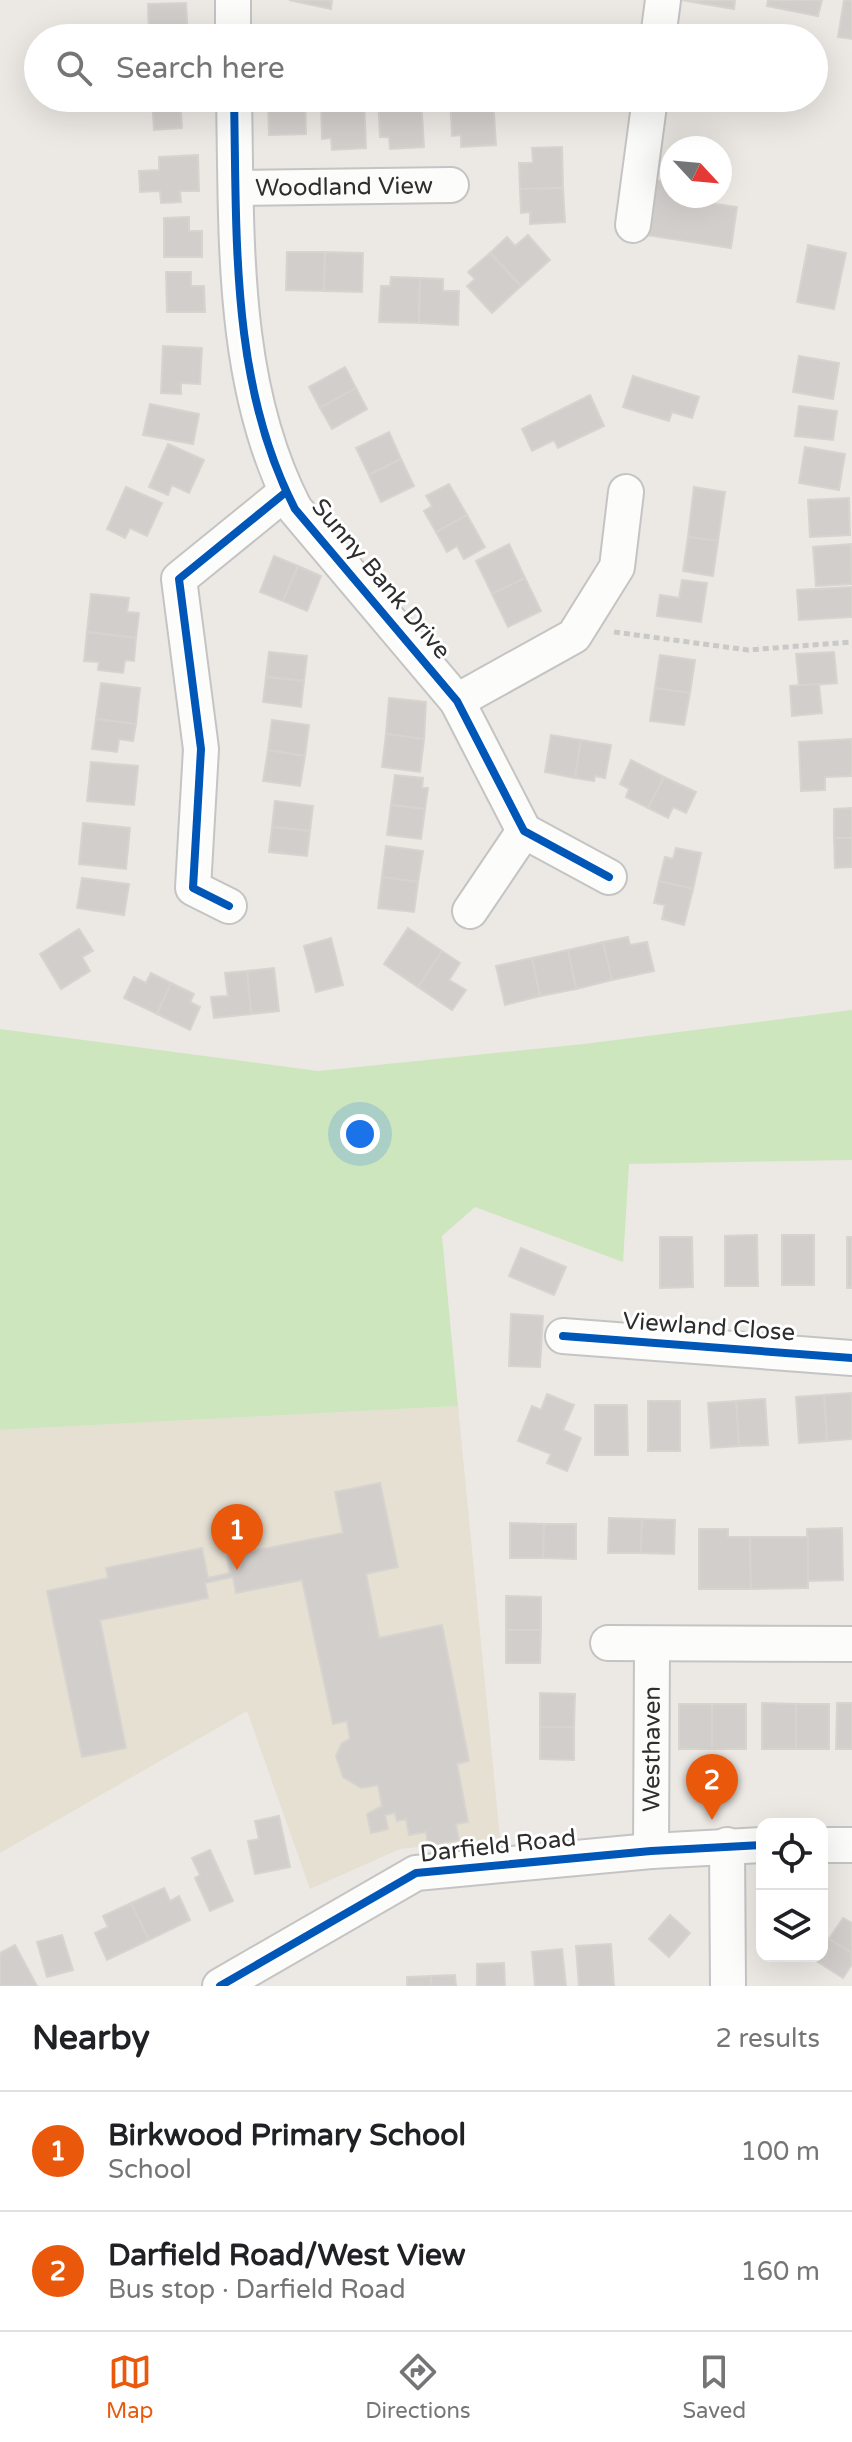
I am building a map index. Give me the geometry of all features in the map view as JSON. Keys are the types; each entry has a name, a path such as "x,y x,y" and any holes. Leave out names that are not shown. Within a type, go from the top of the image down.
{"street":[{"path":"233,0 233,24"},
{"path":"660,24 663,0"},
{"name":"Sunny Bank Drive","path":"234,112 245,347 255,410 286,492 295,509 457,701 524,831"},
{"path":"633,225 648,112"},
{"name":"Woodland View","path":"236,188 451,185"},
{"path":"229,906 193,888 201,749 168,576 286,492"},
{"path":"457,701 574,636 617,567 626,492"},
{"path":"470,911 524,831 609,877"},
{"name":"Viewland Close","path":"563,1336 852,1358"},
{"path":"608,1643 652,1646 852,1644"},
{"name":"Westhaven","path":"651,1851 652,1646"},
{"path":"727,1845 728,1986"},
{"name":"Darfield Road","path":"220,1986 416,1873 651,1851 756,1845"},
{"path":"828,1845 852,1845"}],"path":[{"path":"584,620 606,631 748,650 852,642"}],"shaded area":[{"path":"458,1406 500,1838 400,1849 310,1889 247,1711 0,1853 0,1430"}],"green space":[{"path":"852,1010 852,1160 629,1164 623,1262 475,1207 442,1236 458,1406 0,1430 0,1029 318,1071 584,1044"}],"building":[{"path":"289,0 332,0 331,9"},
{"path":"681,0 735,0 734,9"},
{"path":"768,0 822,0 818,16 767,6"},
{"path":"844,0 852,0 852,39 838,37"},
{"path":"186,3 187,24 149,24 148,4"},
{"path":"153,112 181,112 182,128 154,130"},
{"path":"268,112 305,112 306,134 269,135"},
{"path":"321,112 365,112 366,148 332,150 331,138 322,139"},
{"path":"379,112 422,112 424,147 390,149 389,137 380,137"},
{"path":"451,112 494,112 496,145 461,147 461,135 452,136"},
{"path":"562,147 563,188 520,189 519,163 533,163 532,148"},
{"path":"198,155 199,191 180,191 181,202 161,203 160,191 140,192 139,171 159,170 159,157"},
{"path":"655,180 660,181 660,208 737,207 731,248 646,235"},
{"path":"563,188 565,222 530,224 530,212 521,213 520,189"},
{"path":"189,217 189,231 202,231 202,257 164,257 164,218"},
{"path":"528,235 550,260 521,286 490,253 507,237 515,246"},
{"path":"808,245 846,253 834,309 797,302"},
{"path":"287,252 325,252 324,291 286,290"},
{"path":"325,252 363,253 362,292 324,291"},
{"path":"490,253 521,286 492,313 467,286 475,279 468,272"},
{"path":"166,272 191,272 191,286 204,286 205,312 167,312"},
{"path":"391,277 420,278 419,323 379,322 381,286 390,286"},
{"path":"420,278 443,279 443,291 459,291 458,325 419,323"},
{"path":"163,346 202,348 200,384 181,383 181,394 161,393"},
{"path":"799,356 839,363 833,399 793,392"},
{"path":"345,367 356,388 320,408 309,387"},
{"path":"633,376 699,397 692,418 672,412 669,421 623,407"},
{"path":"356,388 367,409 332,429 320,408"},
{"path":"590,395 604,426 558,448 554,440 532,451 522,429"},
{"path":"150,404 199,414 193,444 143,435"},
{"path":"799,406 837,411 833,440 795,436"},
{"path":"389,432 401,459 369,475 356,448"},
{"path":"168,444 204,460 189,493 172,485 168,495 149,487"},
{"path":"805,447 845,454 839,490 799,483"},
{"path":"401,459 414,486 381,502 369,475"},
{"path":"449,484 467,515 436,532 424,511 432,506 426,496"},
{"path":"126,487 162,503 147,536 130,528 125,538 107,529"},
{"path":"694,487 725,492 718,541 688,537"},
{"path":"849,498 850,535 810,537 808,500"},
{"path":"467,515 485,547 464,559 457,546 447,552 436,532"},
{"path":"688,537 718,541 713,576 683,571"},
{"path":"509,544 525,578 492,594 476,561"},
{"path":"851,544 852,584 816,586 813,547"},
{"path":"274,556 298,566 283,601 260,592"},
{"path":"298,566 321,576 307,611 283,601"},
{"path":"525,578 541,611 508,627 492,594"},
{"path":"682,580 707,583 701,622 657,616 660,595 679,598"},
{"path":"852,587 852,617 799,620 797,590"},
{"path":"91,594 129,598 127,612 139,613 136,638 87,632"},
{"path":"87,632 136,638 134,661 125,660 123,673 98,670 99,662 84,661"},
{"path":"269,652 307,656 304,681 266,677"},
{"path":"834,652 837,683 799,686 796,654"},
{"path":"660,655 695,660 690,693 655,688"},
{"path":"266,677 304,681 301,707 263,702"},
{"path":"101,683 140,688 136,724 96,719"},
{"path":"819,684 822,713 792,716 790,686"},
{"path":"655,688 690,693 684,725 650,721"},
{"path":"389,698 426,702 424,739 386,734"},
{"path":"96,719 136,724 133,741 119,739 117,752 92,749"},
{"path":"272,720 309,725 305,756 268,750"},
{"path":"386,734 424,739 420,772 382,767"},
{"path":"551,735 581,740 575,778 545,772"},
{"path":"852,739 852,776 825,777 825,790 801,791 799,742"},
{"path":"581,740 611,745 605,778 595,776 594,781 575,778"},
{"path":"268,750 305,756 300,786 263,781"},
{"path":"631,760 664,777 648,808 626,797 629,789 620,784"},
{"path":"91,762 138,766 134,805 87,801"},
{"path":"395,775 423,778 422,788 428,788 425,809 391,805"},
{"path":"664,777 696,792 686,813 673,807 668,818 648,808"},
{"path":"275,801 313,806 310,831 272,827"},
{"path":"391,805 425,809 421,839 387,835"},
{"path":"852,808 852,838 834,838 834,809"},
{"path":"83,823 130,828 126,869 79,864"},
{"path":"272,827 310,831 307,856 269,852"},
{"path":"834,838 852,838 852,867 835,868"},
{"path":"386,846 423,851 418,882 382,877"},
{"path":"676,848 701,853 693,889 659,881 665,857 673,859"},
{"path":"382,877 418,882 414,912 378,908"},
{"path":"82,878 129,884 124,915 77,908"},
{"path":"659,881 693,889 684,925 662,919 665,905 654,903"},
{"path":"408,928 442,951 418,987 384,964"},
{"path":"79,929 93,951 82,957 90,971 61,989 40,954"},
{"path":"628,937 630,945 647,942 654,971 612,980 603,942"},
{"path":"331,938 343,985 316,992 304,946"},
{"path":"603,942 612,980 576,989 568,950"},
{"path":"568,950 576,989 540,996 532,958"},
{"path":"442,951 460,963 449,980 466,990 452,1010 418,987"},
{"path":"532,958 540,996 505,1005 496,966"},
{"path":"274,968 279,1011 251,1014 247,971"},
{"path":"247,971 251,1014 214,1018 211,997 228,996 225,973"},
{"path":"151,973 171,983 157,1014 124,998 134,977 146,983"},
{"path":"171,983 194,994 190,1002 200,1007 190,1030 157,1014"},
{"path":"757,1235 758,1286 725,1286 725,1236"},
{"path":"782,1235 814,1235 814,1285 782,1285"},
{"path":"660,1237 692,1237 693,1287 660,1288"},
{"path":"847,1237 852,1237 852,1288 847,1288"},
{"path":"521,1248 566,1267 554,1295 509,1276"},
{"path":"511,1314 543,1316 540,1367 509,1366"},
{"path":"852,1393 852,1439 827,1441 824,1395"},
{"path":"547,1394 574,1405 563,1430 581,1438 567,1471 547,1463 551,1454 518,1441 532,1406 541,1410"},
{"path":"824,1395 827,1441 799,1443 796,1397"},
{"path":"765,1399 768,1445 739,1446 736,1401"},
{"path":"648,1401 680,1401 680,1451 648,1451"},
{"path":"736,1401 739,1446 711,1448 708,1403"},
{"path":"595,1405 627,1405 628,1455 595,1455"},
{"path":"380,1483 398,1567 366,1574 379,1638 442,1625 469,1761 457,1764 468,1822 456,1824 459,1840 428,1846 426,1832 409,1835 406,1819 397,1821 395,1813 385,1815 388,1829 371,1833 367,1814 382,1806 378,1785 361,1788 343,1777 336,1756 342,1743 350,1739 347,1721 333,1724 302,1580 236,1593 233,1577 205,1583 208,1598 100,1620 126,1748 82,1757 47,1591 108,1578 106,1568 202,1548 208,1578 230,1573 227,1556 343,1533 335,1492"},
{"path":"609,1518 642,1519 641,1553 608,1553"},
{"path":"642,1519 675,1520 674,1554 641,1553"},
{"path":"510,1523 544,1524 543,1558 510,1558"},
{"path":"544,1524 576,1524 576,1559 543,1558"},
{"path":"842,1528 843,1580 808,1581 807,1529"},
{"path":"699,1529 728,1529 728,1537 750,1537 751,1589 699,1589"},
{"path":"750,1537 808,1537 808,1588 751,1589"},
{"path":"506,1596 541,1597 541,1630 506,1630"},
{"path":"506,1630 541,1630 540,1663 506,1663"},
{"path":"540,1693 575,1694 574,1727 540,1727"},
{"path":"762,1703 796,1704 796,1749 762,1749"},
{"path":"837,1703 852,1703 852,1749 836,1749"},
{"path":"679,1704 712,1704 712,1749 679,1749"},
{"path":"712,1704 746,1704 746,1749 712,1749"},
{"path":"796,1704 829,1704 829,1749 796,1749"},
{"path":"540,1727 574,1727 574,1760 540,1759"},
{"path":"279,1816 290,1867 255,1874 248,1841 259,1839 255,1821"},
{"path":"210,1850 233,1901 210,1911 195,1878 200,1875 192,1858"},
{"path":"164,1888 170,1901 179,1896 190,1920 149,1940 131,1903"},
{"path":"131,1903 149,1940 107,1960 95,1933 108,1927 103,1916"},
{"path":"670,1915 690,1933 669,1957 649,1939"},
{"path":"843,1918 852,1923 852,1953 829,1939"},
{"path":"62,1935 73,1970 47,1977 37,1942"},
{"path":"828,1941 852,1953 852,1964 843,1978 818,1962 828,1962"},
{"path":"611,1944 614,1986 579,1986 576,1946"},
{"path":"15,1945 37,1986 0,1986 0,1953"},
{"path":"562,1949 566,1986 535,1986 532,1952"},
{"path":"504,1963 505,1986 477,1986 477,1964"},
{"path":"455,1975 456,1986 431,1986 431,1976"},
{"path":"431,1976 431,1986 407,1986 407,1977"}],"cycle path":[{"path":"234,112 237,255 248,360 258,411 274,461 295,509 457,701 524,831 609,877"},
{"path":"229,906 193,888 201,749 179,579 286,492"},
{"path":"563,1336 852,1358"},
{"path":"220,1986 416,1873 651,1851 756,1845"}],"place":[{"name":"Birkwood Primary School","path":"237,1570"},
{"name":"Darfield Road/West View","path":"712,1820"}]}
